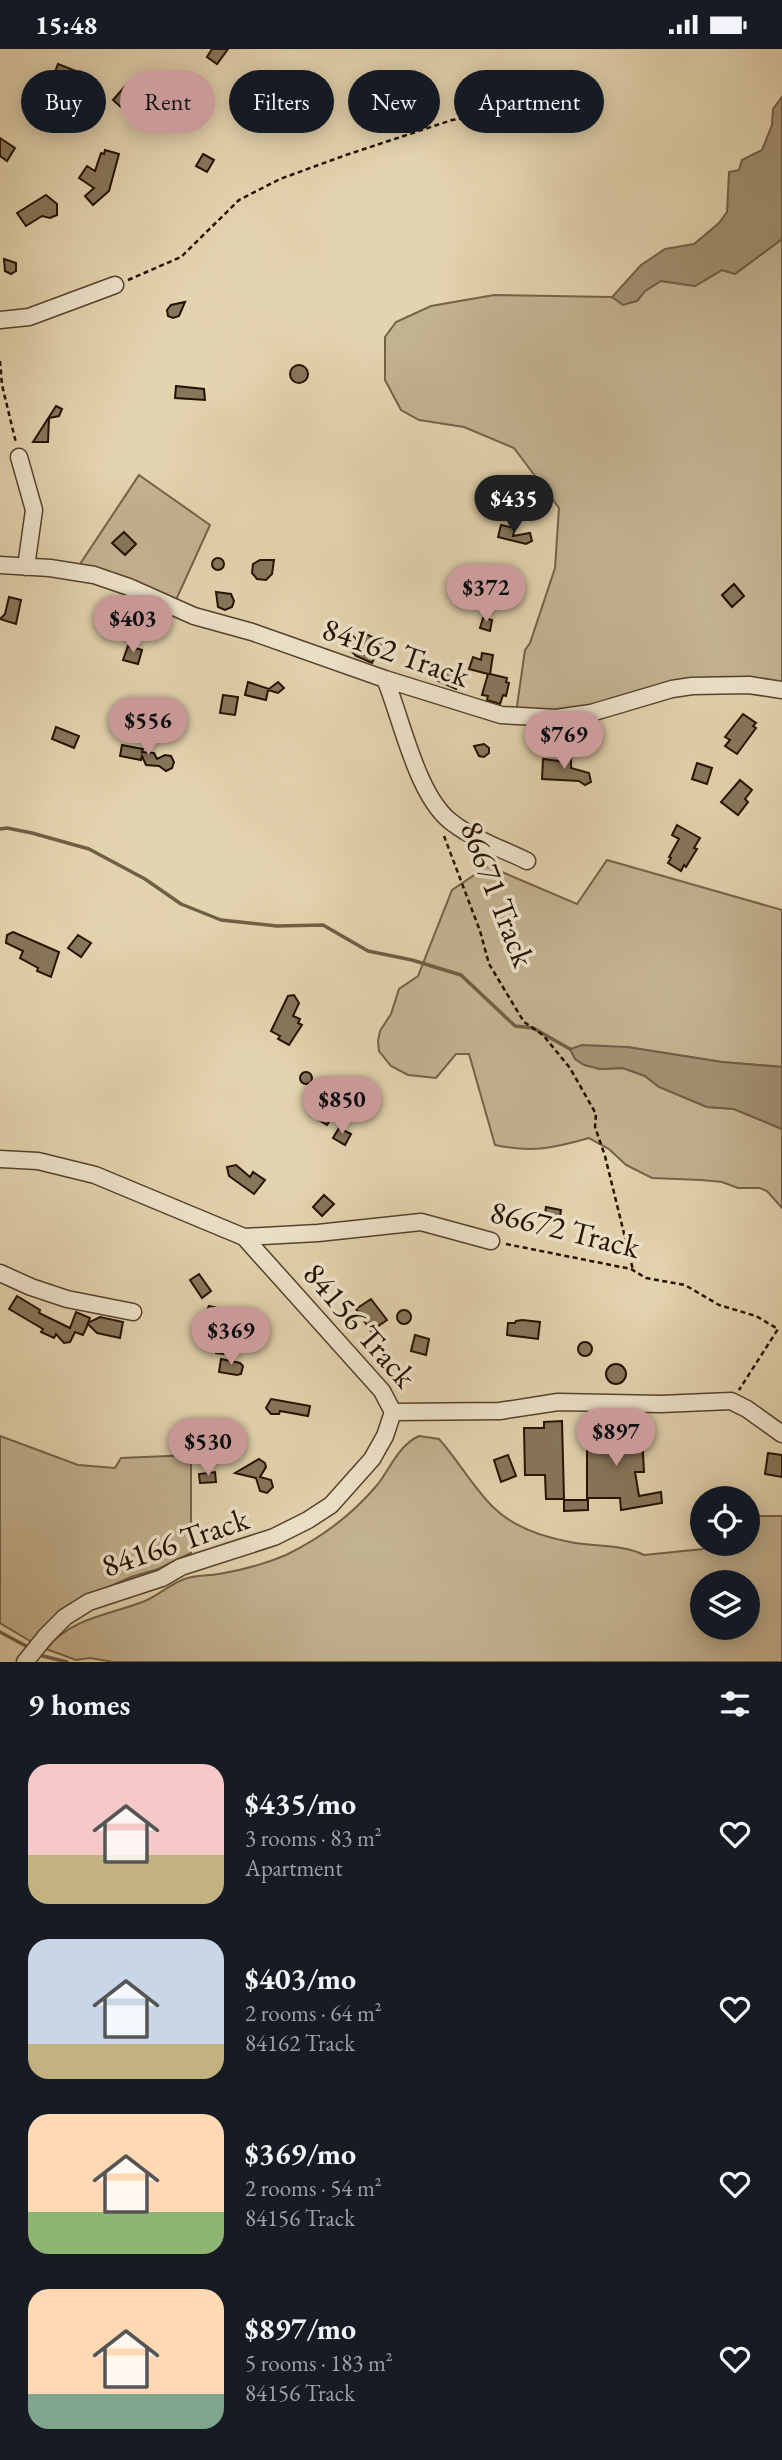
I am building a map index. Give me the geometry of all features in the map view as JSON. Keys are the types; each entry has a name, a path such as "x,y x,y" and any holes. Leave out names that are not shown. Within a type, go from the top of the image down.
{"street":[{"path":"0,320 29,317 115,285"},
{"path":"19,457 34,510 26,567"},
{"name":"84162 Track","path":"0,565 74,570 94,575 129,587 194,616 252,632 385,679 501,715 556,717 591,713 672,689 692,687 750,685 782,690"},
{"name":"86671 Track","path":"385,679 395,701 412,760 440,811 452,823 527,860"},
{"name":"84156 Track","path":"0,1159 38,1161 95,1175 244,1237 382,1391 393,1412 500,1411 558,1402 661,1404 731,1401"},
{"name":"86672 Track","path":"244,1237 318,1233 421,1222 491,1241"},
{"path":"0,1273 67,1299 134,1312"},
{"path":"731,1401 782,1434"},
{"name":"84166 Track","path":"25,1662 65,1617 89,1602 162,1578 181,1567 274,1537 331,1505 372,1459 385,1436 393,1412"}],"path":[{"path":"115,285 181,257 239,200 279,179 454,120"},
{"path":"0,361 2,385 19,457"},
{"name":"86671 Track","path":"442,830 480,931 489,964 524,1022 542,1035 570,1068 596,1114 595,1127 605,1156 632,1270"},
{"name":"86672 Track","path":"491,1241 632,1270 646,1278 685,1285 719,1305 756,1316 778,1329 731,1401"}],"shaded area":[{"path":"782,97 782,239 735,274 722,270 695,286 661,281 645,291 637,301 623,305 612,297 641,265 665,249 694,244 719,223 727,212 729,172 739,170 742,160 762,150 772,125 773,109"},
{"path":"782,239 782,685 734,677 704,678 588,707 516,713 525,650 530,643 555,568 559,508 514,448 464,427 419,420 401,410 385,380 385,337 396,322 431,306 494,295 612,297 623,304 637,301 645,291 661,281 695,286 722,270 735,274"},
{"path":"139,475 210,525 176,600 80,564"},
{"path":"607,860 782,910 782,1067 722,1062 627,1047 600,1069 623,1068 707,1107 734,1109 782,1129 782,1208 767,1191 760,1188 738,1188 722,1182 701,1180 652,1178 626,1165 609,1149 589,1138 543,1148 521,1149 495,1145 469,1054 456,1054 436,1078 408,1075 391,1066 379,1051 380,1031 391,1014 399,989 418,976 452,890 488,866 577,904"},
{"path":"582,1045 627,1047 722,1062 782,1067 782,1129 734,1109 707,1107 623,1068 600,1069 584,1065 575,1059 570,1049"},
{"path":"0,1436 78,1465 115,1468 121,1458 191,1455 191,1553 70,1604 45,1626 35,1640 30,1641 0,1623"},
{"path":"419,1436 439,1439 478,1490 501,1514 529,1530 570,1542 617,1547 644,1555 690,1550 690,1556 760,1556 760,1516 782,1516 782,1662 113,1662 90,1658 76,1660 46,1649 56,1638 80,1623 145,1601 182,1580 253,1566 299,1548 324,1533 358,1505 378,1484 406,1445"}],"building":[{"path":"212,49 228,49 217,64 207,57"},
{"path":"58,64 73,70 56,70"},
{"path":"120,92 120,106 113,100"},
{"path":"0,138 15,148 7,161 0,156"},
{"path":"105,150 119,154 109,191 93,205 85,196 94,188 79,178 87,166 95,171 101,153 104,154"},
{"path":"203,154 214,160 207,172 196,166"},
{"path":"46,195 57,204 57,215 50,218 42,216 26,226 17,213"},
{"path":"4,259 16,263 16,271 11,274 5,271"},
{"path":"185,302 179,316 168,316 167,310 171,305"},
{"path":"299,365 305,368 308,374 305,380 299,383 293,380 290,374 293,368"},
{"path":"176,386 204,389 205,400 175,398"},
{"path":"56,406 62,409 59,416 49,418 48,442 33,442"},
{"path":"501,525 515,528 513,536 530,533 532,541 526,544 498,537"},
{"path":"124,532 136,544 125,555 112,543"},
{"path":"218,558 224,564 218,570 212,564"},
{"path":"260,560 274,560 272,574 266,580 257,579 252,573 253,564"},
{"path":"734,584 744,596 732,607 722,595"},
{"path":"216,592 231,594 234,601 232,607 225,610 218,607"},
{"path":"9,597 21,600 16,624 0,619 5,614"},
{"path":"483,618 492,620 490,631 480,628"},
{"path":"364,633 381,645 372,663 356,656 345,644 347,637 353,636 359,643"},
{"path":"128,646 142,650 138,664 123,660"},
{"path":"482,653 493,655 490,674 507,678 506,682 509,683 506,696 503,695 500,704 487,700 488,696 482,695 488,674 469,669 473,657 481,660"},
{"path":"438,665 462,676 456,689 432,678"},
{"path":"248,682 269,689 278,682 284,688 278,693 268,690 266,700 245,695"},
{"path":"223,695 238,697 235,715 220,713"},
{"path":"743,714 756,723 753,726 756,728 737,754 725,746 730,740 725,737"},
{"path":"56,727 79,736 74,748 52,739"},
{"path":"484,744 489,748 489,753 484,757 479,756 474,746"},
{"path":"122,745 154,753 157,759 165,755 171,756 174,762 172,768 166,771 159,766 146,765 142,756 141,760 120,756"},
{"path":"559,755 571,756 571,768 589,773 591,782 585,785 579,781 542,779 543,759 559,761"},
{"path":"697,763 712,768 707,784 692,779"},
{"path":"740,780 752,790 745,799 748,802 738,815 721,802"},
{"path":"677,825 700,838 694,848 697,849 681,871 668,863 679,839 672,835"},
{"path":"13,932 59,952 51,977 37,971 38,968 20,958 23,951 6,943 7,935"},
{"path":"78,935 91,943 81,957 68,948"},
{"path":"294,995 299,1003 293,1016 300,1019 298,1023 302,1025 289,1045 271,1031 288,996"},
{"path":"306,1072 312,1078 306,1084 300,1078"},
{"path":"318,1103 334,1114 327,1125 310,1115"},
{"path":"339,1128 351,1134 345,1145 333,1138"},
{"path":"236,1165 250,1177 253,1172 265,1180 254,1194 229,1176 227,1167"},
{"path":"324,1195 334,1204 322,1216 313,1207"},
{"path":"546,1207 561,1210 559,1223 544,1221"},
{"path":"199,1274 211,1291 202,1298 190,1280"},
{"path":"17,1296 40,1310 39,1313 70,1328 76,1312 90,1318 88,1323 100,1317 123,1322 120,1338 97,1333 88,1324 83,1335 75,1332 70,1342 64,1343 56,1334 54,1338 41,1332 43,1329 9,1309"},
{"path":"371,1299 387,1320 371,1331 356,1309"},
{"path":"209,1306 221,1312 222,1317 215,1330 206,1319"},
{"path":"401,1310 407,1310 411,1317 407,1324 401,1324 397,1320 397,1314"},
{"path":"522,1320 540,1322 538,1339 507,1335 508,1323"},
{"path":"415,1335 429,1339 426,1355 411,1351"},
{"path":"217,1339 227,1340 226,1354 216,1353"},
{"path":"582,1342 588,1342 592,1349 588,1356 582,1356 578,1352 578,1346"},
{"path":"221,1359 240,1363 243,1366 241,1374 219,1372"},
{"path":"616,1364 623,1367 626,1374 623,1381 616,1384 609,1381 606,1374 609,1367"},
{"path":"271,1399 310,1406 308,1416 280,1411 279,1414 271,1414 266,1408"},
{"path":"562,1421 564,1499 546,1499 545,1475 525,1475 524,1428 544,1428 544,1422"},
{"path":"587,1421 605,1421 605,1437 642,1435 644,1472 635,1472 639,1496 661,1492 662,1503 621,1510 620,1498 587,1498"},
{"path":"768,1453 782,1455 782,1477 765,1474"},
{"path":"508,1455 516,1476 501,1482 494,1460"},
{"path":"259,1459 266,1467 260,1477 271,1480 273,1487 267,1493 260,1491 256,1478 235,1473"},
{"path":"215,1472 216,1482 200,1483 199,1474"},
{"path":"564,1500 588,1500 588,1510 564,1511"}],"waterway":[{"path":"0,829 32,833 89,849 145,879 181,904 221,920 277,926 323,925 368,951 412,960 461,975 515,1026 533,1028 570,1049"},
{"path":"0,1632 26,1646"},
{"path":"43,1656 67,1662"}]}
